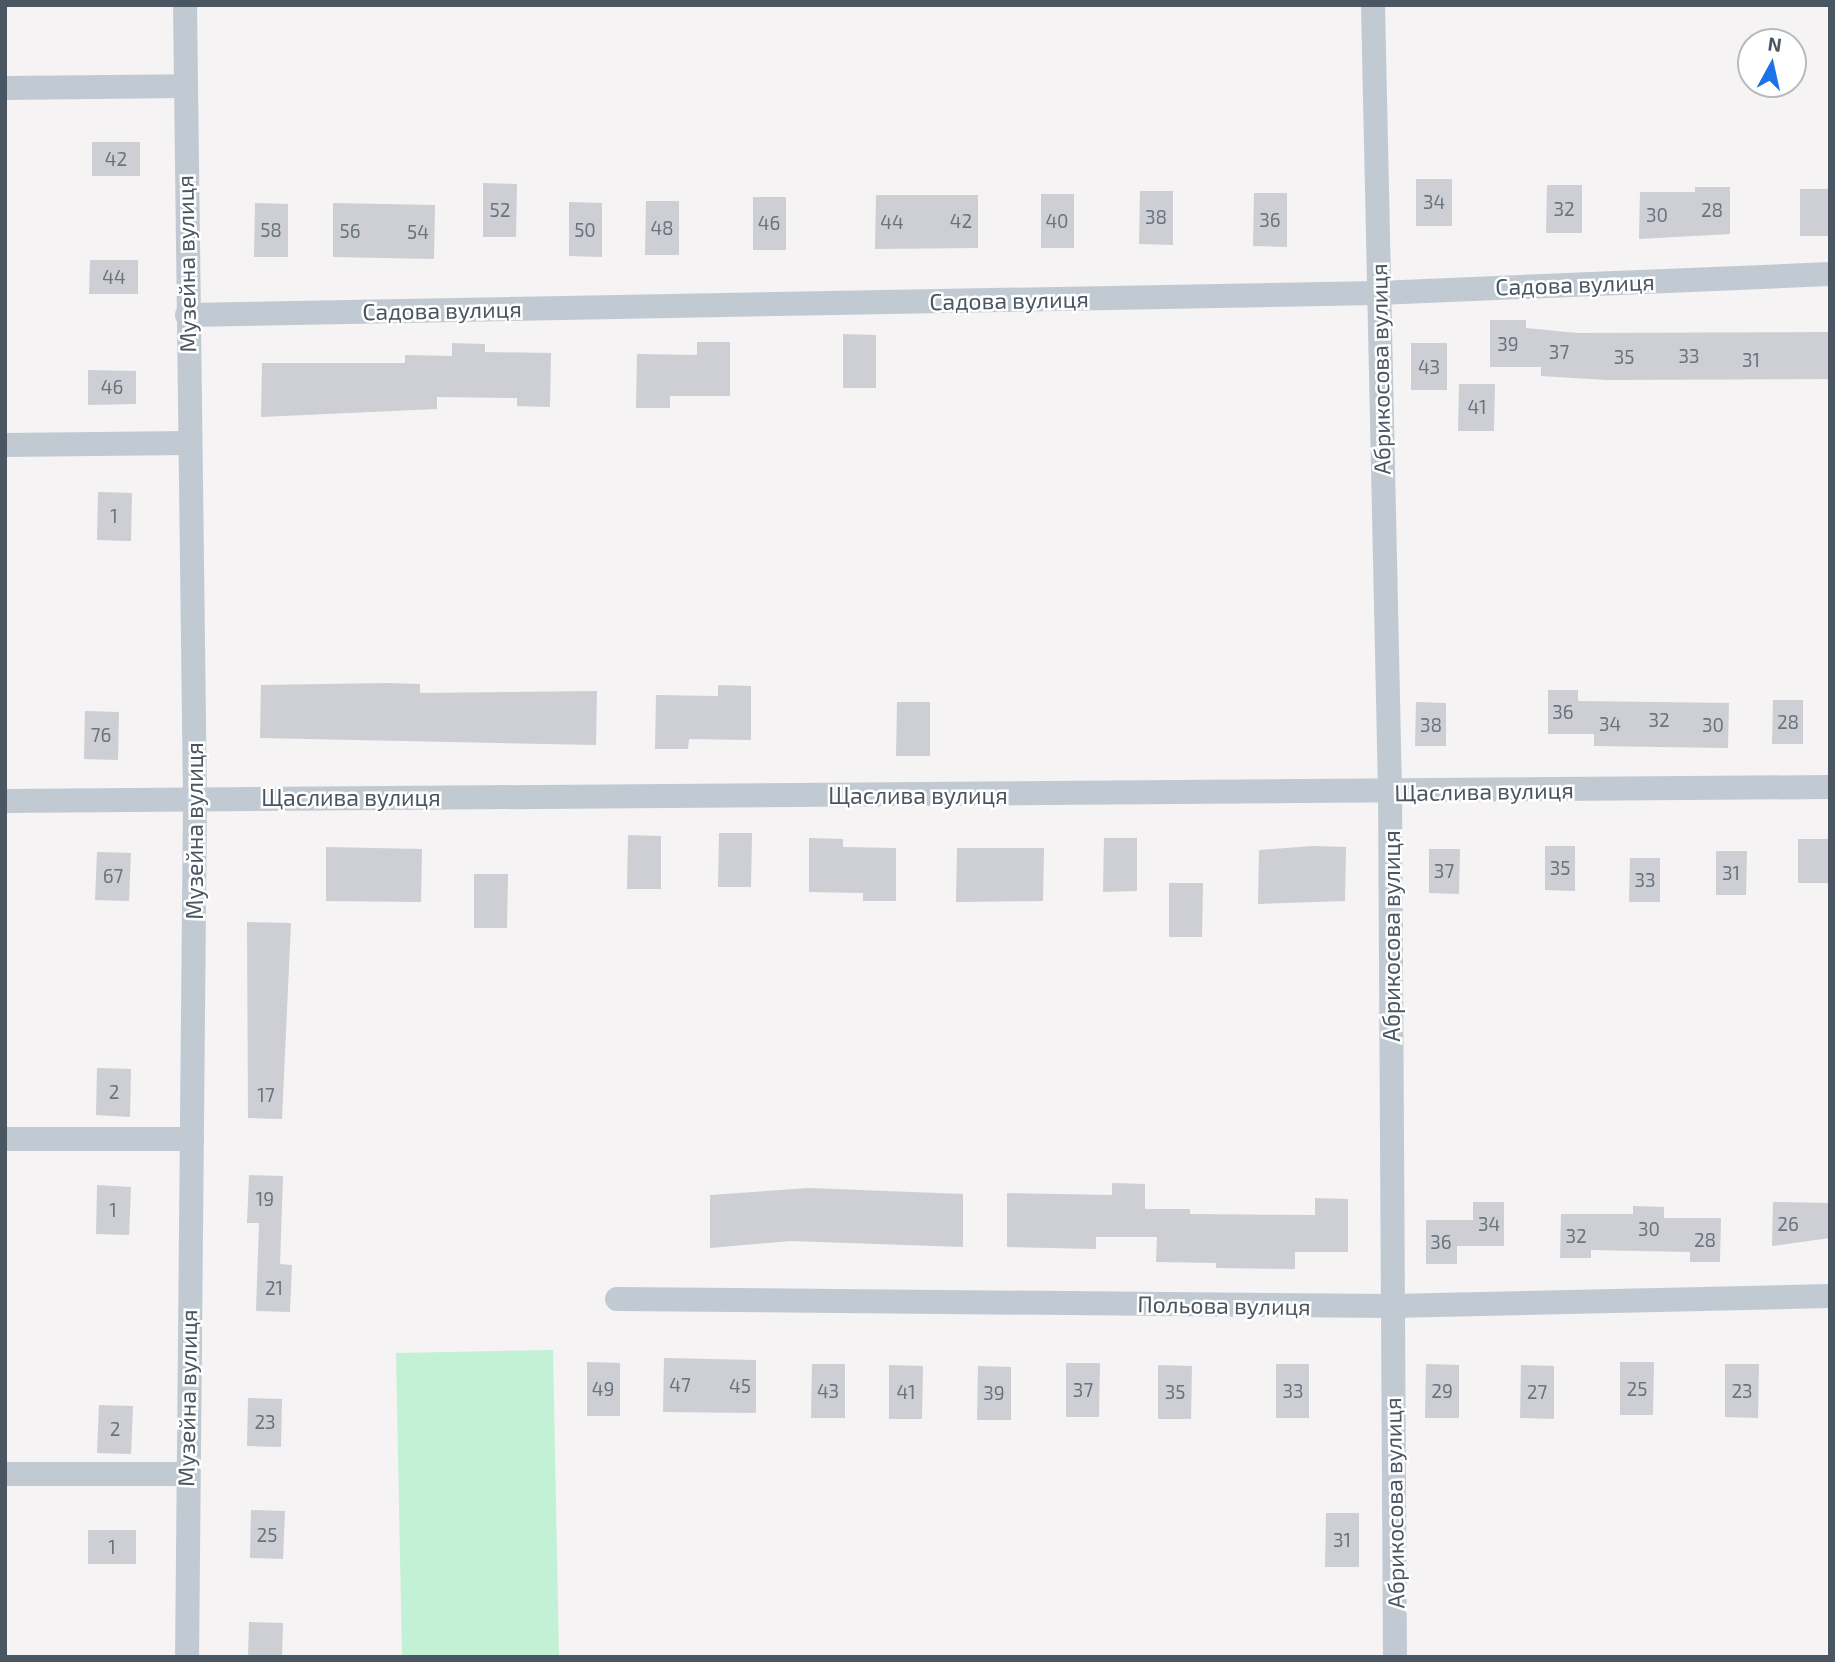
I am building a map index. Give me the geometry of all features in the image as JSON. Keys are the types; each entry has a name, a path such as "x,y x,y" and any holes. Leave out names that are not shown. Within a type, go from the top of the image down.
{"street":[{"name":"Музейна вулиця","path":"185,5 187,443 195,798 186,1474 187,1657"},
{"name":"Абрикосова вулиця","path":"1373,5 1390,792 1395,1657"},
{"path":"5,88 184,86"},
{"name":"Садова вулиця","path":"187,315 1378,293 1830,274"},
{"path":"5,445 187,443"},
{"name":"Щаслива вулиця","path":"5,801 1830,788"},
{"path":"5,1139 192,1139"},
{"name":"Польова вулиця","path":"617,1299 1392,1306 1830,1296"},
{"path":"5,1474 186,1474"}],"green space":[{"path":"553,1350 559,1657 402,1657 396,1353"}],"building":[{"path":"92,142 140,142 140,176 92,176"},
{"path":"1416,179 1452,179 1452,226 1416,226"},
{"path":"483,183 517,184 516,237 483,237"},
{"path":"1547,185 1582,185 1582,233 1546,233"},
{"path":"1695,187 1730,187 1730,234 1639,239 1640,192 1695,192"},
{"path":"1800,189 1830,189 1830,236 1800,236"},
{"path":"1140,191 1173,191 1173,245 1139,244"},
{"path":"1254,193 1287,193 1287,247 1253,246"},
{"path":"1041,194 1074,194 1074,248 1041,248"},
{"path":"876,195 978,195 978,248 875,249"},
{"path":"753,197 786,197 786,250 753,250"},
{"path":"646,201 679,201 679,255 645,255"},
{"path":"569,202 602,203 602,257 569,256"},
{"path":"255,203 288,204 288,257 254,257"},
{"path":"333,203 435,205 434,259 333,257"},
{"path":"90,260 138,260 138,294 89,294"},
{"path":"1490,320 1526,320 1526,328 1577,333 1830,332 1830,379 1606,380 1541,376 1541,367 1490,367"},
{"path":"843,334 876,335 876,388 843,388"},
{"path":"697,342 730,342 730,396 670,396 670,408 636,408 637,354 697,355"},
{"path":"452,343 485,344 485,352 551,353 550,407 517,406 517,398 437,397 437,409 261,417 262,363 405,363 405,355 452,356"},
{"path":"1411,343 1447,343 1447,390 1411,390"},
{"path":"88,370 136,371 136,404 88,405"},
{"path":"1459,384 1495,384 1494,431 1458,431"},
{"path":"98,492 132,493 131,541 97,540"},
{"path":"420,684 420,693 597,691 596,745 260,738 261,685"},
{"path":"718,685 751,686 751,740 689,739 688,749 655,749 656,695 718,696"},
{"path":"1548,690 1578,690 1578,701 1729,703 1728,748 1594,746 1594,734 1548,734"},
{"path":"1773,700 1803,700 1803,744 1772,744"},
{"path":"897,702 930,702 930,756 896,756"},
{"path":"1416,702 1446,703 1446,746 1415,746"},
{"path":"85,711 119,712 118,760 84,759"},
{"path":"719,833 752,833 751,887 718,887"},
{"path":"628,835 661,836 661,889 627,889"},
{"path":"809,838 843,839 843,847 896,848 896,901 863,901 863,893 809,892"},
{"path":"1104,838 1137,838 1137,891 1103,892"},
{"path":"1798,839 1828,839 1828,883 1798,883"},
{"path":"1312,846 1346,847 1345,901 1258,904 1259,850"},
{"path":"1545,846 1575,846 1575,891 1545,890"},
{"path":"326,847 422,849 421,902 326,901"},
{"path":"957,848 1044,848 1043,901 956,902"},
{"path":"1429,849 1460,849 1459,894 1429,893"},
{"path":"1716,851 1747,851 1746,895 1716,895"},
{"path":"97,852 131,853 129,901 95,900"},
{"path":"1630,858 1660,858 1660,902 1629,902"},
{"path":"474,874 508,874 507,928 474,928"},
{"path":"1169,883 1203,883 1202,937 1169,937"},
{"path":"247,922 291,923 282,1119 248,1118"},
{"path":"97,1068 131,1069 130,1117 96,1115"},
{"path":"249,1175 283,1176 280,1264 292,1265 290,1312 256,1311 259,1223 247,1223"},
{"path":"1112,1183 1145,1184 1145,1209 1190,1209 1190,1214 1315,1215 1315,1198 1348,1199 1348,1252 1295,1252 1295,1269 1216,1268 1216,1263 1156,1262 1157,1237 1096,1237 1096,1249 1007,1247 1007,1193 1112,1195"},
{"path":"97,1185 131,1187 129,1235 96,1234"},
{"path":"809,1188 963,1194 963,1247 791,1241 710,1248 710,1195"},
{"path":"1473,1202 1504,1202 1504,1246 1457,1246 1457,1264 1426,1264 1426,1220 1473,1220"},
{"path":"1773,1202 1830,1203 1830,1238 1772,1246"},
{"path":"1633,1206 1664,1207 1664,1218 1721,1218 1720,1262 1690,1262 1690,1252 1591,1250 1591,1258 1560,1258 1561,1214 1633,1214"},
{"path":"664,1358 756,1360 756,1413 663,1412"},
{"path":"587,1362 620,1363 620,1416 587,1416"},
{"path":"1620,1362 1654,1362 1653,1415 1620,1415"},
{"path":"1066,1363 1100,1363 1099,1417 1066,1417"},
{"path":"812,1364 845,1364 845,1418 811,1418"},
{"path":"1276,1364 1309,1364 1309,1418 1276,1418"},
{"path":"1426,1364 1459,1365 1459,1418 1425,1418"},
{"path":"1725,1364 1759,1364 1758,1418 1725,1417"},
{"path":"889,1365 923,1366 922,1419 889,1419"},
{"path":"1158,1365 1192,1366 1191,1419 1158,1419"},
{"path":"1521,1365 1554,1366 1554,1419 1520,1418"},
{"path":"978,1366 1011,1367 1011,1420 977,1420"},
{"path":"248,1398 282,1399 281,1447 247,1446"},
{"path":"99,1405 133,1406 131,1454 97,1453"},
{"path":"251,1510 285,1511 283,1559 250,1558"},
{"path":"1326,1513 1359,1513 1359,1567 1325,1567"},
{"path":"88,1530 136,1530 136,1564 88,1564"},
{"path":"249,1622 283,1623 282,1657 248,1657"}]}
